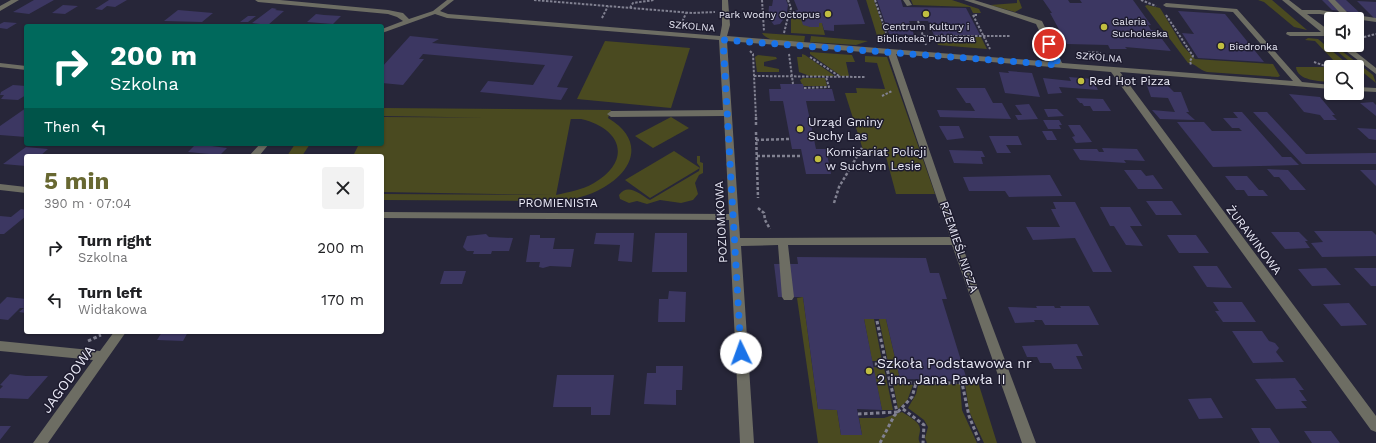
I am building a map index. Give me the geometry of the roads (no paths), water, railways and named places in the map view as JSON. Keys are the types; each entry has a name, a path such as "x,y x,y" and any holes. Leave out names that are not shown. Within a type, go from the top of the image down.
{"street":[{"path":"0,9 16,0"},
{"path":"258,0 388,12 400,15 407,21"},
{"path":"384,30 435,12 451,0"},
{"name":"POZIOMKOWA","path":"725,0 726,25 723,40 746,443"},
{"path":"968,0 1039,23 1059,65"},
{"path":"1285,0 1324,30"},
{"path":"1331,0 1343,12"},
{"path":"1163,7 1235,10 1299,84"},
{"name":"SZKOLNA","path":"435,12 447,16 723,40 890,47 1059,65 1324,86"},
{"path":"1300,12 1324,14"},
{"path":"1364,18 1376,20"},
{"path":"1290,34 1324,35"},
{"name":"RZEMIEŚLNICZA","path":"890,47 956,241 1028,443"},
{"path":"1351,52 1376,72"},
{"path":"0,65 24,68"},
{"name":"ŻURAWINOWA","path":"1113,69 1376,426"},
{"path":"1364,89 1376,90"},
{"path":"611,114 727,113"},
{"path":"256,154 264,146"},
{"path":"0,187 24,190"},
{"name":"PROMIENISTA","path":"384,215 733,217"},
{"path":"735,242 956,241"},
{"path":"783,242 788,297"},
{"name":"JAGODOWA","path":"40,443 119,334"},
{"path":"0,346 103,356"}],"place":[{"name":"Park Wodny Octopus","path":"828,14"},
{"name":"Centrum Kultury i Biblioteka Publiczna","path":"926,14"},
{"name":"Galeria Sucholeska","path":"1104,27"},
{"name":"Biedronka","path":"1221,46"},
{"name":"Red Hot Pizza","path":"1081,81"},
{"name":"Urząd Gminy Suchy Las","path":"800,129"},
{"name":"Komisariat Policji w Suchym Lesie","path":"818,159"},
{"name":"Szkoła Podstawowa nr 2 im. Jana Pawła II","path":"869,371"}]}
